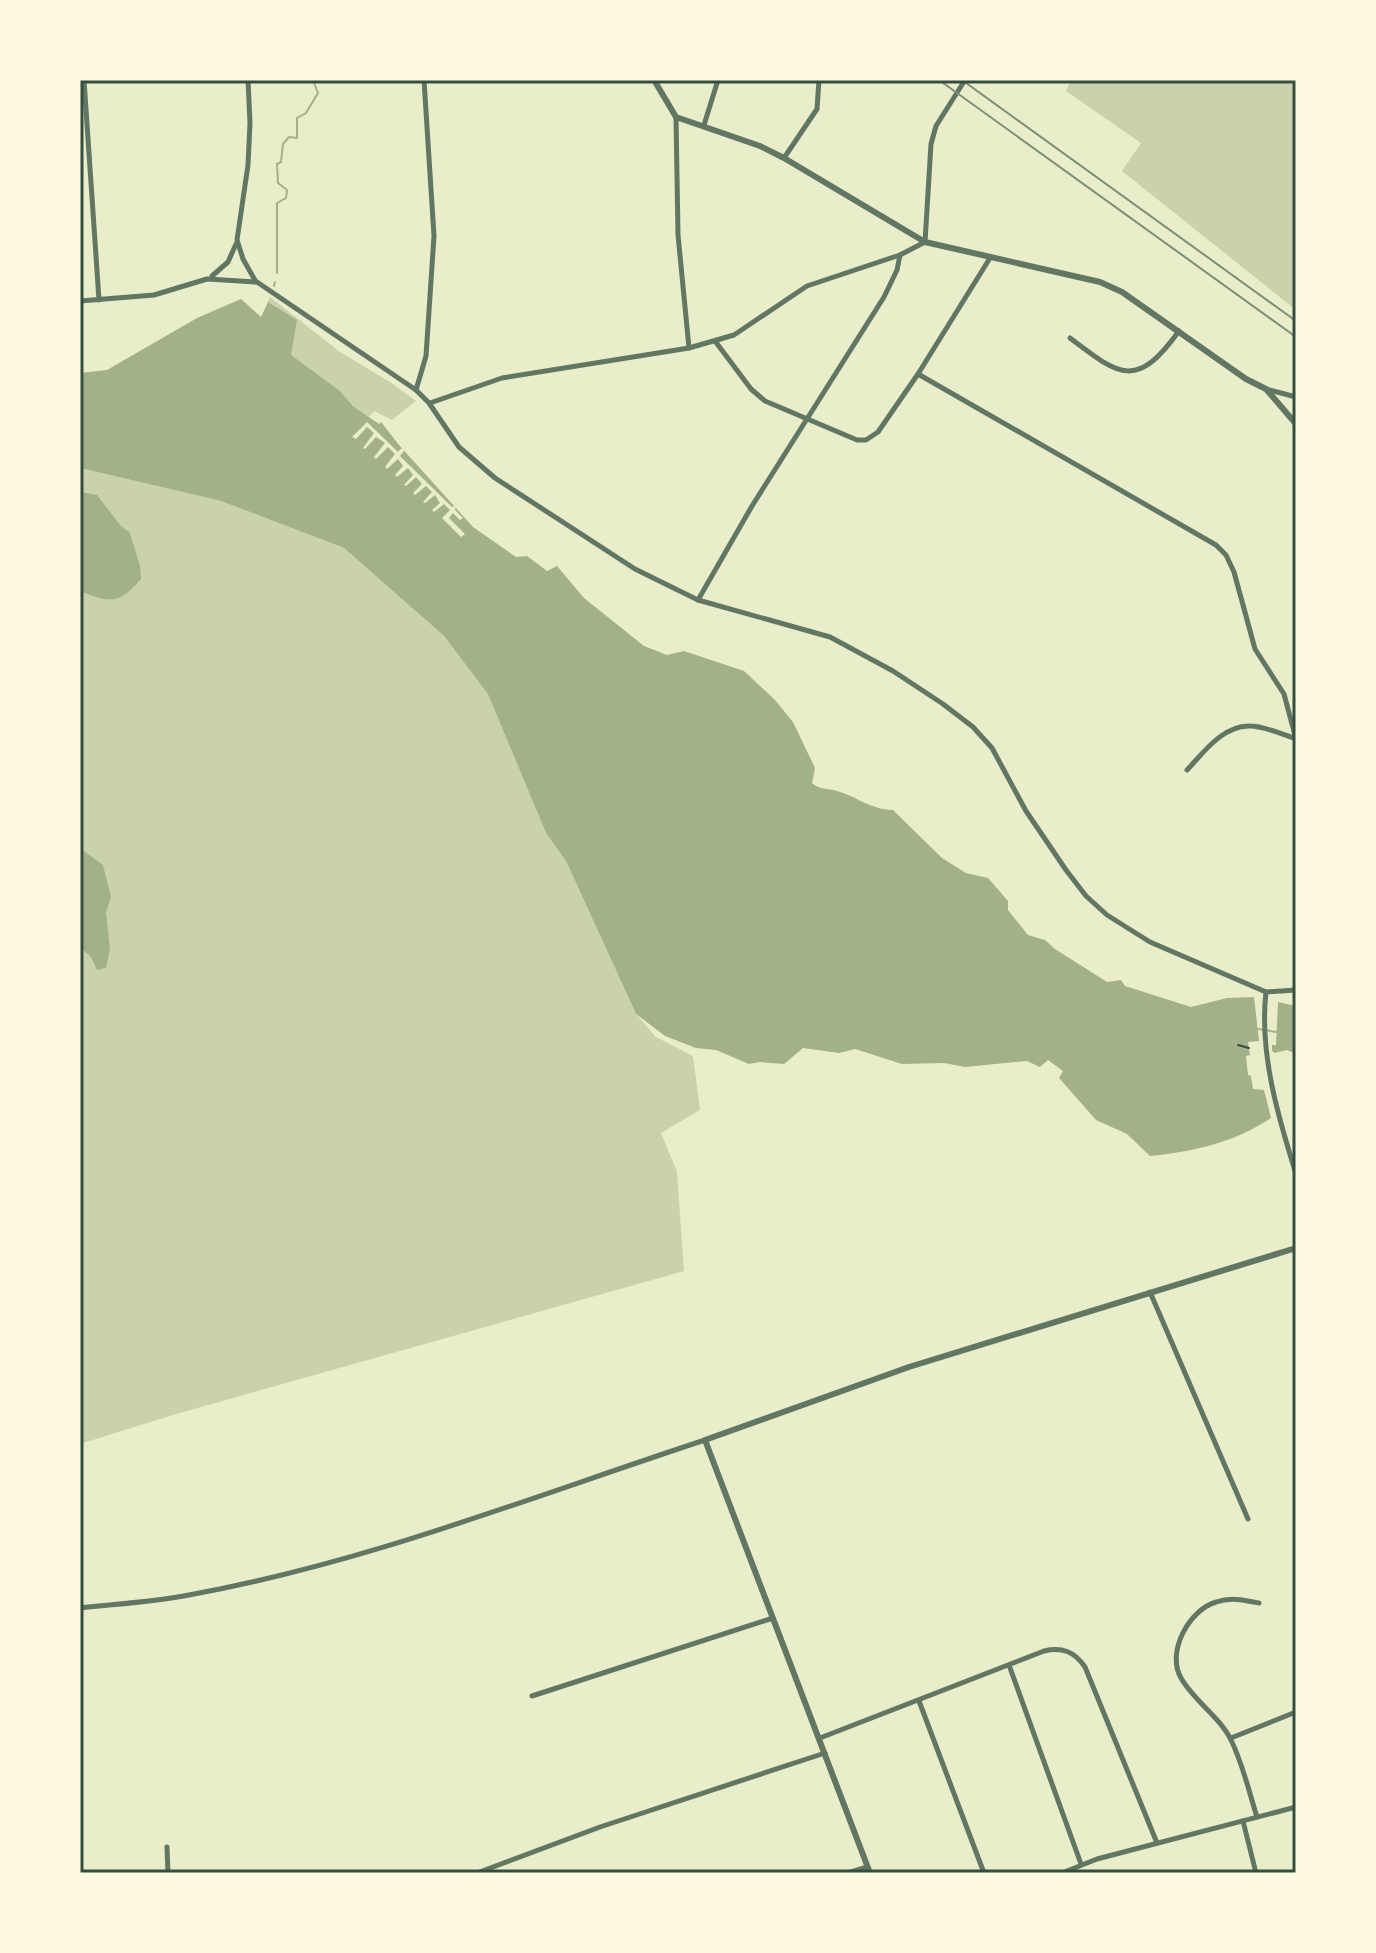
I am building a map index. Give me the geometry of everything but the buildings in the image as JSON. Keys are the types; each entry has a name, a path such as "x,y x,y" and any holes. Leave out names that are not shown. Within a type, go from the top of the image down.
{"street":[{"path":"84,80 99,300"},
{"path":"207,279 228,262 237,240 248,165 248,80"},
{"path":"416,390 426,356 434,236 424,80"},
{"path":"654,80 676,117 678,235 689,348"},
{"path":"704,125 718,80"},
{"path":"784,158 817,109 819,80"},
{"path":"925,242 931,144 936,126 965,80"},
{"path":"676,117 760,146 784,158 925,242 1100,282 1122,292 1246,379 1266,389 1296,397"},
{"path":"237,240 243,259 257,282 416,390 429,403 459,447 495,478 635,569 698,600 830,637 893,671 973,727 992,748 1026,811 1066,870 1086,896 1107,915 1150,942 1266,992 1296,990"},
{"path":"429,403 502,378 689,348 715,341 748,327 807,286 900,255 925,242"},
{"path":"698,600 752,506 884,297 897,270 900,255"},
{"path":"715,341 751,389 765,401 857,440 870,438 878,432 918,374 990,258"},
{"path":"80,301 154,295 207,279 257,282"},
{"path":"1070,338 1105,365 1123,371 1146,368 1179,330"},
{"path":"918,374 1216,545 1226,555 1234,572 1255,649 1284,694 1295,739"},
{"path":"1266,389 1296,424"},
{"path":"1187,770 1214,742 1239,728 1250,725 1295,739"},
{"path":"1266,992 1266,1041 1274,1094 1296,1174"},
{"path":"80,1608 187,1596 306,1570 450,1527 909,1367 1296,1248"},
{"path":"1150,1291 1248,1519"},
{"path":"705,1440 868,1870 848,1873"},
{"path":"1257,1817 1231,1738 1178,1674 1178,1650 1183,1630 1196,1614 1214,1602 1237,1599 1259,1603"},
{"path":"532,1696 773,1618"},
{"path":"820,1738 1051,1649 1070,1652 1085,1667 1157,1843"},
{"path":"1009,1665 1081,1864"},
{"path":"919,1701 984,1873"},
{"path":"1231,1738 1296,1712"},
{"path":"477,1873 495,1870 600,1827 825,1753"},
{"path":"1062,1873 1081,1864 1296,1807"},
{"path":"1243,1821 1256,1873"},
{"path":"167,1847 168,1873"}],"path":[{"path":"1238,1045 1249,1048"}],"shaded area":[{"path":"1071,80 1291,80 1296,97 1296,310 1122,171 1141,143 1066,91"},
{"path":"270,297 340,352 416,401 392,420 374,411 369,417 353,406 340,391 290,355 296,320 268,302"},
{"path":"241,299 261,317 268,302 297,320 291,355 340,391 353,406 379,424 381,422 473,527 516,557 527,556 547,571 557,566 584,598 644,646 667,655 684,651 744,671 793,722 815,768 812,783 893,810 942,858 966,873 988,878 1008,901 1008,910 1028,935 1045,940 1107,982 1121,980 1125,986 1191,1007 1227,998 1254,997 1259,1041 1248,1042 1248,1075 1251,1076 1253,1089 1264,1090 1271,1118 1243,1134 1213,1144 1150,1156 1127,1134 1096,1120 1059,1078 1063,1071 1048,1060 1040,1067 1027,1061 965,1067 944,1063 902,1064 855,1049 839,1053 803,1048 784,1064 749,1064 716,1050 696,1048 665,1036 636,1014 566,861 546,833 488,694 444,636 344,548 221,501 80,468 80,373 107,370 197,318"},
{"path":"80,468 221,501 344,548 444,636 488,693 546,833 566,861 636,1014 656,1037 693,1056 700,1110 661,1133 677,1172 684,1271 176,1414 80,1444"},
{"path":"80,492 97,495 130,533 141,579 120,597 99,598 80,591"},
{"path":"80,848 103,865 111,897 106,912 110,949 106,968 97,970 91,957 80,947"},
{"path":"1278,1002 1296,1006 1296,1054 1287,1050 1272,1051 1272,1045 1276,1045"}],"pier":[{"path":"367,422 398,452 402,448 404,451 400,456 452,507 456,505 455,510 463,518 460,520 453,513 449,518 465,534 461,537 442,518 450,510 444,504 434,512 432,510 440,503 435,495 423,502 432,492 426,486 415,495 413,493 422,484 416,477 404,485 413,475 408,468 397,477 395,475 403,466 398,459 387,469 385,467 395,454 388,447 376,459 374,457 385,443 376,437 363,448 374,433 367,427 356,439 352,437"}],"waterway":[{"path":"277,273 277,203 286,198 287,190 278,183 277,164 281,162 283,144 289,137 297,138 297,118 306,113 318,93 313,80"},
{"path":"274,286 275,282"},
{"path":"1258,1029 1276,1032"}],"railway":[{"path":"939,80 1296,337"},
{"path":"962,80 1296,321"}]}
